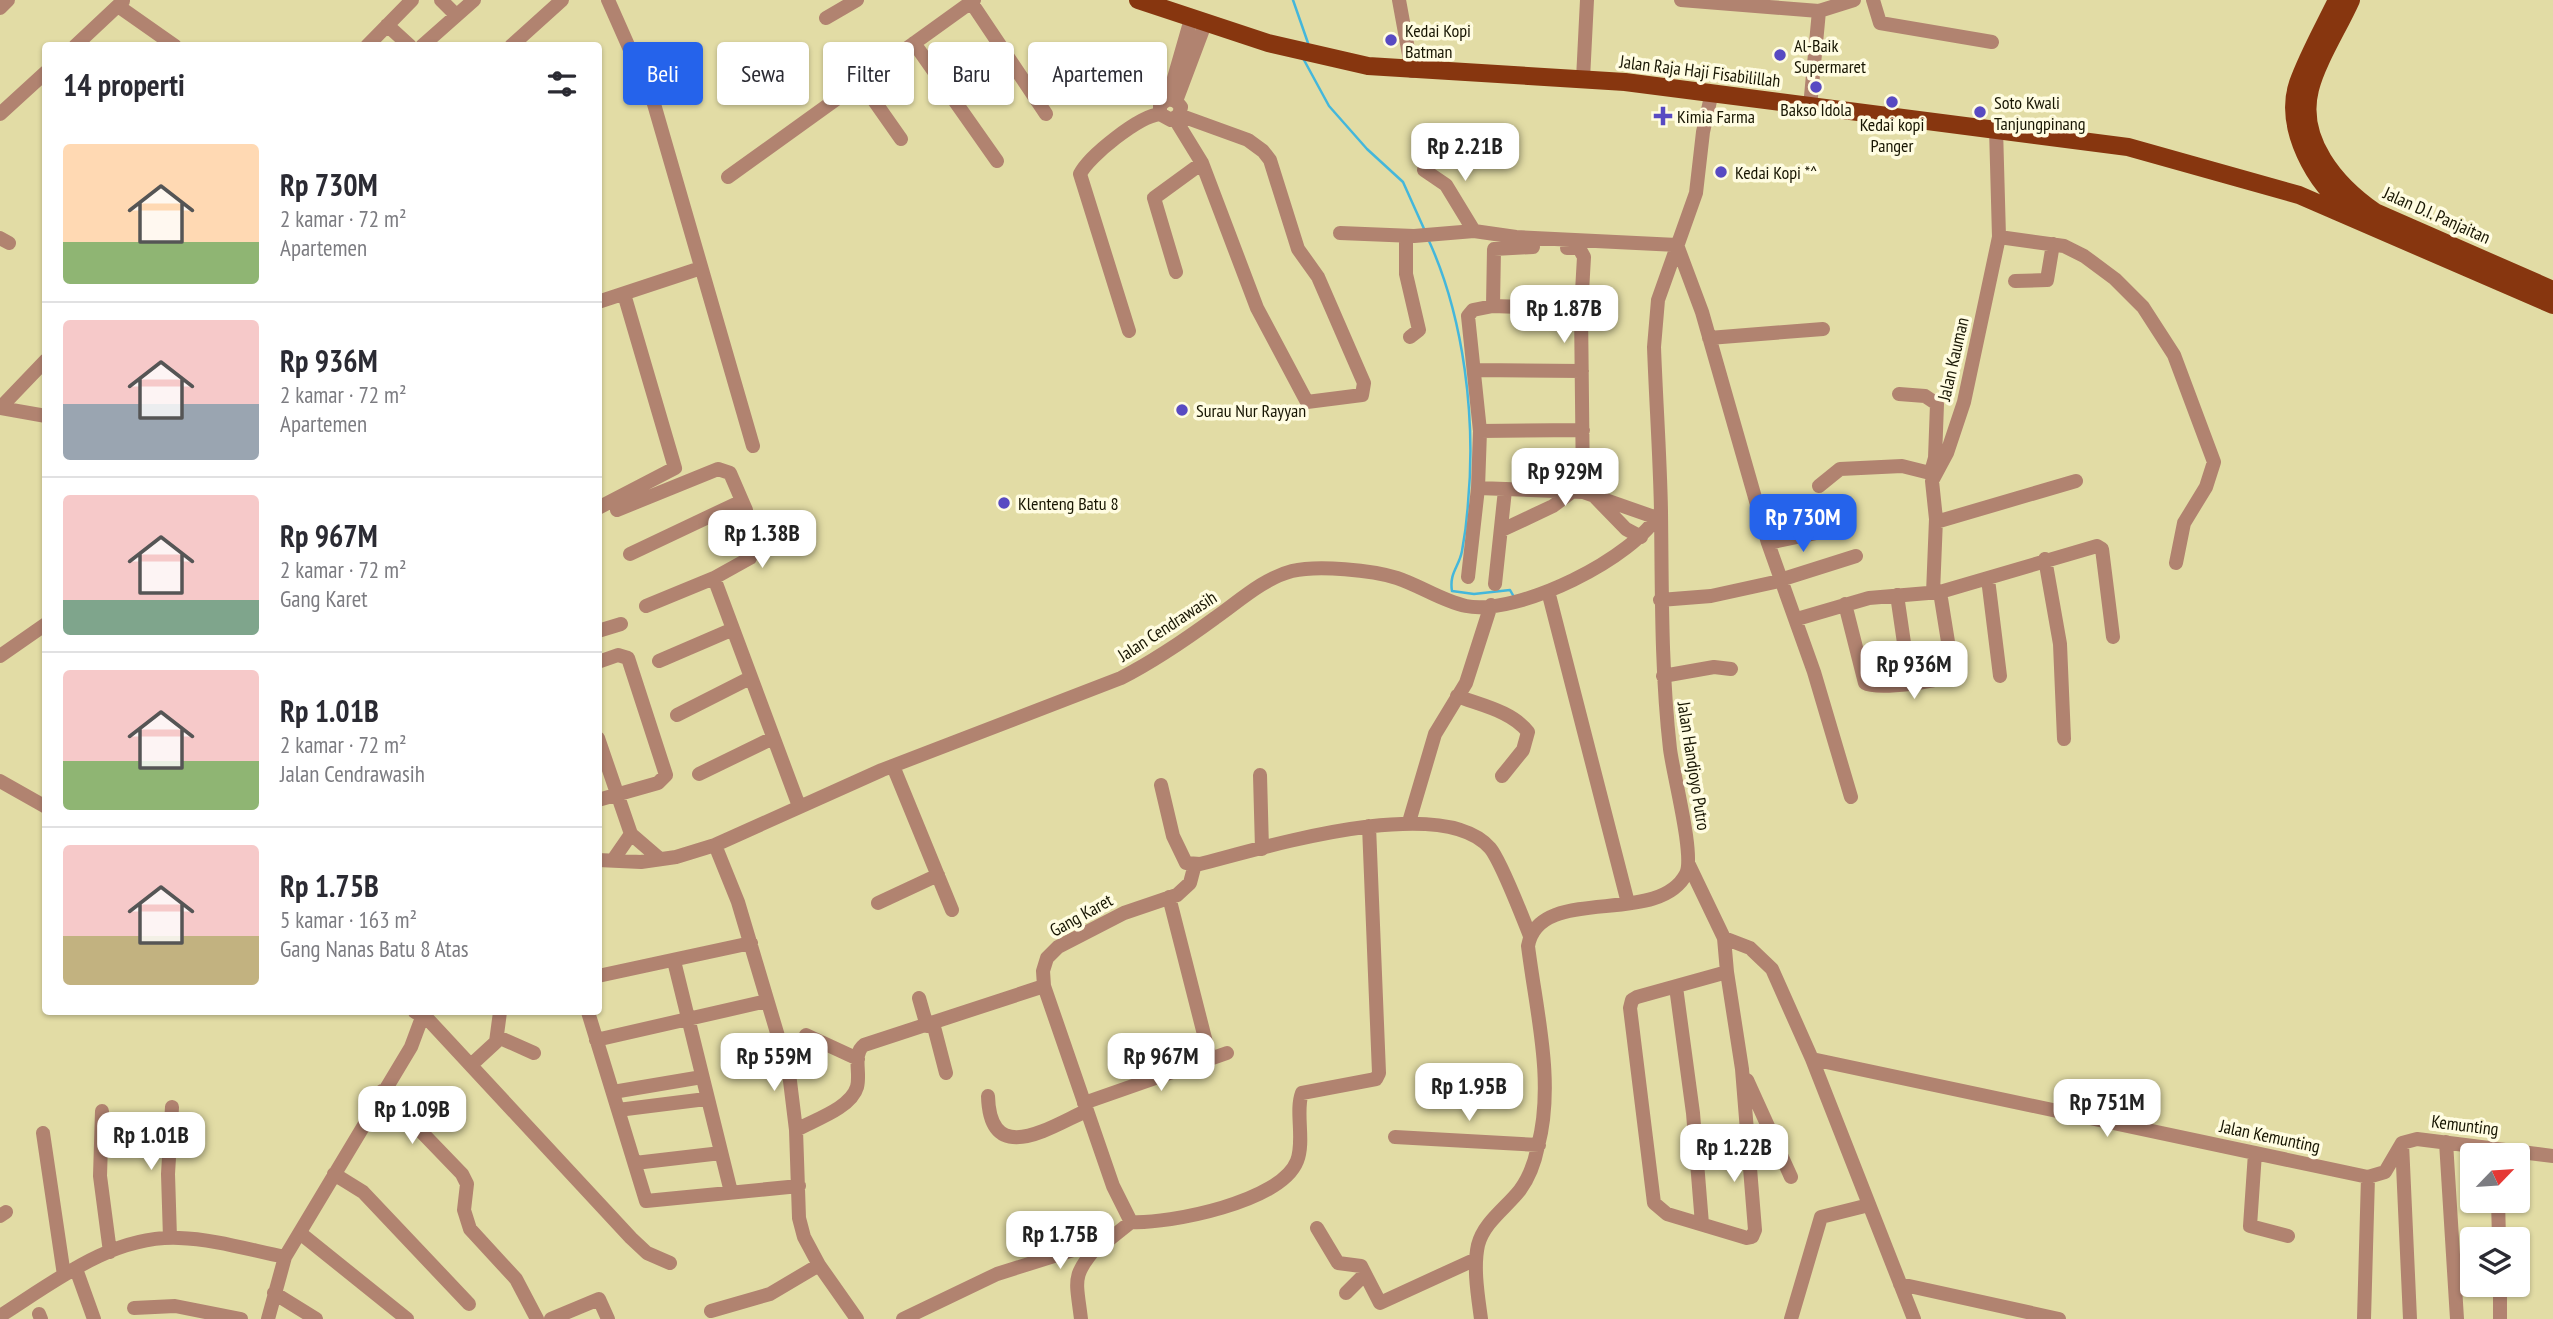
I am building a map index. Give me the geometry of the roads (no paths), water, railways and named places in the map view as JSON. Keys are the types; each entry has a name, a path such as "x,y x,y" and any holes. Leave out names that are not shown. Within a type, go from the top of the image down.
{"main road":[{"name":"Jalan Raja Haji Fisabilillah","path":"1138,0 1198,21 1341,61 1412,71 1583,79 1712,92 1811,107 1996,128 2128,147 2299,195"},
{"path":"2299,195 2314,190 2317,180 2297,130 2297,85 2337,0"},
{"name":"Jalan D.I. Panjaitan","path":"2351,0 2310,88 2308,108 2316,146 2337,180 2352,196 2375,212 2553,290"},
{"path":"2314,169 2342,205 2370,225"},
{"name":"Jalan D.I. Panjaitan","path":"2299,195 2553,305"}],"street":[{"path":"0,8 8,0"},
{"path":"371,42 412,0"},
{"path":"441,0 456,15"},
{"path":"426,42 474,0"},
{"path":"515,42 562,0"},
{"path":"826,18 857,0"},
{"path":"1399,0 1412,71"},
{"path":"1583,79 1587,0"},
{"path":"1681,0 1827,5 1854,0"},
{"path":"1873,0 1880,23 1992,42"},
{"path":"997,161 914,43 973,1 1046,114"},
{"path":"611,2 654,104 753,446"},
{"path":"79,42 121,3 170,42"},
{"path":"1811,107 1827,5"},
{"path":"1129,331 1080,174 1091,160 1131,128 1160,114 1168,120 1175,109 1198,21"},
{"path":"384,28 393,42"},
{"path":"384,28 404,42"},
{"path":"0,114 42,76"},
{"name":"Jalan Handjoyo Putro","path":"1712,92 1696,193 1658,300 1654,347 1663,676 1672,768 1689,865 1724,938"},
{"path":"728,177 829,105"},
{"path":"877,105 901,139"},
{"path":"1175,109 1248,140 1270,160 1298,249 1318,277 1364,383 1362,395 1307,402 1257,308 1202,163 1175,109"},
{"name":"Jalan Kauman","path":"1910,684 1953,673 1937,592 1936,522 1931,481 1933,473 1947,453 1964,402 1999,237 1996,128"},
{"path":"1176,272 1154,198 1202,163"},
{"path":"1424,170 1446,186 1474,231"},
{"path":"1340,233 1406,236 1474,231 1530,238 1677,245 1709,338 1777,581 1797,619 1851,797"},
{"path":"1406,236 1406,274 1419,330 1410,337"},
{"path":"1999,237 2053,244 2084,256 2115,279 2143,307 2174,355 2204,429 2214,462 2213,472 2184,523 2176,563"},
{"path":"2015,281 2047,280 2053,244"},
{"path":"1493,306 1494,249 1508,246 1582,250 1583,492 1626,529 1641,537"},
{"path":"602,301 701,268"},
{"path":"602,506 675,468 624,294"},
{"path":"1468,577 1478,488 1480,431 1468,316 1473,310 1493,306 1581,310"},
{"path":"1709,338 1823,329"},
{"path":"42,364 0,408 42,415"},
{"path":"1475,370 1582,371"},
{"path":"1819,486 1840,469 1902,466 1933,473 1937,404 1925,396 1899,394"},
{"path":"1480,431 1583,430"},
{"path":"617,510 718,469 730,473 742,501 752,545 750,558 713,578 646,606"},
{"path":"1936,522 2077,481"},
{"path":"1478,488 1583,492 1659,514"},
{"path":"1495,584 1505,490"},
{"path":"1502,530 1583,492"},
{"path":"630,554 742,501"},
{"name":"Jalan Cendrawasih","path":"606,860 641,862 715,845 892,766 1121,678 1152,662 1256,589 1292,571 1370,572 1396,578 1467,606 1491,605 1548,591 1597,568 1641,537 1659,514"},
{"path":"1768,543 1831,530"},
{"path":"1797,619 1845,604 1897,595 1937,592 2093,546 2102,549 2113,637"},
{"path":"1660,600 1711,596 1777,581 1856,556"},
{"path":"2045,559 2060,645 2064,739"},
{"path":"713,578 771,739 799,806"},
{"path":"1988,579 2000,676"},
{"path":"1548,591 1628,903"},
{"path":"1845,604 1865,683 1876,686 1910,684 1897,595"},
{"path":"1409,821 1435,734 1457,696 1480,646 1491,605"},
{"path":"602,630 621,624"},
{"path":"0,656 42,627"},
{"path":"659,662 731,630"},
{"path":"602,661 618,655 628,657 666,775 658,783 602,799"},
{"path":"1663,676 1714,667 1731,669"},
{"path":"677,715 750,678"},
{"path":"1457,696 1516,720 1528,732 1523,750 1502,776"},
{"path":"699,774 771,739"},
{"path":"602,749 631,834 660,859"},
{"path":"892,766 952,910"},
{"path":"1260,775 1262,849"},
{"path":"0,781 42,805"},
{"path":"1161,785 1173,836 1190,864 1369,826 1409,821 1455,828 1475,836 1491,848 1530,936"},
{"path":"903,1319 997,1274 1101,1242 1121,1233 1131,1222 1171,1219 1255,1197 1294,1166 1302,1093 1371,1080 1379,1073 1369,826"},
{"path":"606,860 631,834"},
{"path":"715,845 738,902 789,1073 796,1130 799,1218 804,1237 819,1265 857,1319"},
{"name":"Gang Karet","path":"1044,986 1043,971 1047,958 1058,947 1124,913 1187,888 1190,864"},
{"path":"1481,1319 1476,1259 1479,1243 1487,1227 1525,1182 1539,1145 1546,1087 1528,946 1530,936 1540,924 1558,913 1628,903 1674,888 1689,865"},
{"path":"878,903 938,875"},
{"path":"1169,897 1210,1058"},
{"path":"1727,972 1634,999 1630,1008 1654,1203 1667,1214 1747,1238 1754,1234 1742,1069 1724,938 1750,948 1763,957 1772,969 1812,1059 1914,1319"},
{"path":"602,975 751,943"},
{"path":"674,961 731,1192"},
{"path":"796,1130 847,1102 857,1087 859,1049 864,1045 1044,986 1113,1186 1131,1222"},
{"path":"1676,987 1693,1113 1702,1224"},
{"path":"919,998 946,1073"},
{"path":"596,1040 767,1001"},
{"path":"268,1319 285,1257 382,1091 411,1047 420,1015"},
{"path":"423,1015 631,1238 648,1254 670,1263"},
{"path":"471,1065 490,1049 498,1037 500,1015"},
{"path":"589,1015 647,1201 799,1186"},
{"path":"806,1035 858,1059"},
{"path":"498,1037 534,1053"},
{"path":"988,1096 992,1121 1008,1136 1019,1139 1039,1134 1085,1107 1227,1053"},
{"name":"Jalan Kemunting","path":"1812,1059 2368,1177"},
{"path":"1742,1069 1791,1177"},
{"path":"613,1093 702,1077"},
{"path":"382,1091 462,1174 467,1184 465,1215 470,1229 516,1279 537,1319"},
{"path":"618,1110 706,1099"},
{"path":"170,1238 168,1174 172,1107"},
{"path":"102,1111 100,1176 110,1252"},
{"path":"43,1133 70,1272 94,1319"},
{"path":"1395,1137 1539,1145"},
{"name":"Kemunting","path":"2402,1143 2417,1139 2460,1144"},
{"path":"2446,1142 2457,1319"},
{"path":"2364,1319 2368,1177 2381,1175 2388,1168 2402,1143"},
{"path":"2402,1143 2410,1319"},
{"path":"635,1163 720,1153"},
{"path":"2255,1153 2250,1226 2288,1236"},
{"name":"Kemunting","path":"2530,1154 2553,1156"},
{"path":"334,1174 363,1192 469,1304"},
{"path":"1791,1319 1822,1217 1869,1205"},
{"path":"1317,1228 1338,1263 1359,1265 1380,1303 1476,1259"},
{"path":"300,1233 407,1319"},
{"path":"0,1316 70,1272 131,1244 170,1238 199,1240 285,1257"},
{"path":"1081,1319 1076,1280 1088,1257 1101,1242"},
{"path":"711,1311 770,1294 819,1265"},
{"path":"1346,1293 1365,1274"},
{"path":"1900,1284 2059,1319"},
{"path":"274,1293 316,1319"},
{"path":"2500,1297 2500,1319"},
{"path":"551,1319 599,1299 608,1319"},
{"path":"134,1308 175,1306 241,1319"}],"waterway":[{"path":"1293,0 1308,43"},
{"path":"1304,60 1329,106 1367,149 1403,182 1425,231"},
{"path":"1429,241 1451,302 1459,335 1468,403 1470,470 1467,515 1461,557 1452,579 1452,591 1474,594 1510,590 1514,597"}],"place":[{"name":"Kedai Kopi Batman","path":"1391,40"},
{"name":"Al-Baik Supermaret","path":"1780,55"},
{"name":"Bakso Idola","path":"1816,87"},
{"name":"Kedai kopi Panger","path":"1892,102"},
{"name":"Soto Kwali Tanjungpinang","path":"1980,112"},
{"name":"Kimia Farma","path":"1663,116"},
{"name":"Kedai Kopi *^","path":"1721,172"},
{"name":"Surau Nur Rayyan","path":"1182,410"},
{"name":"Klenteng Batu 8","path":"1004,503"}]}
